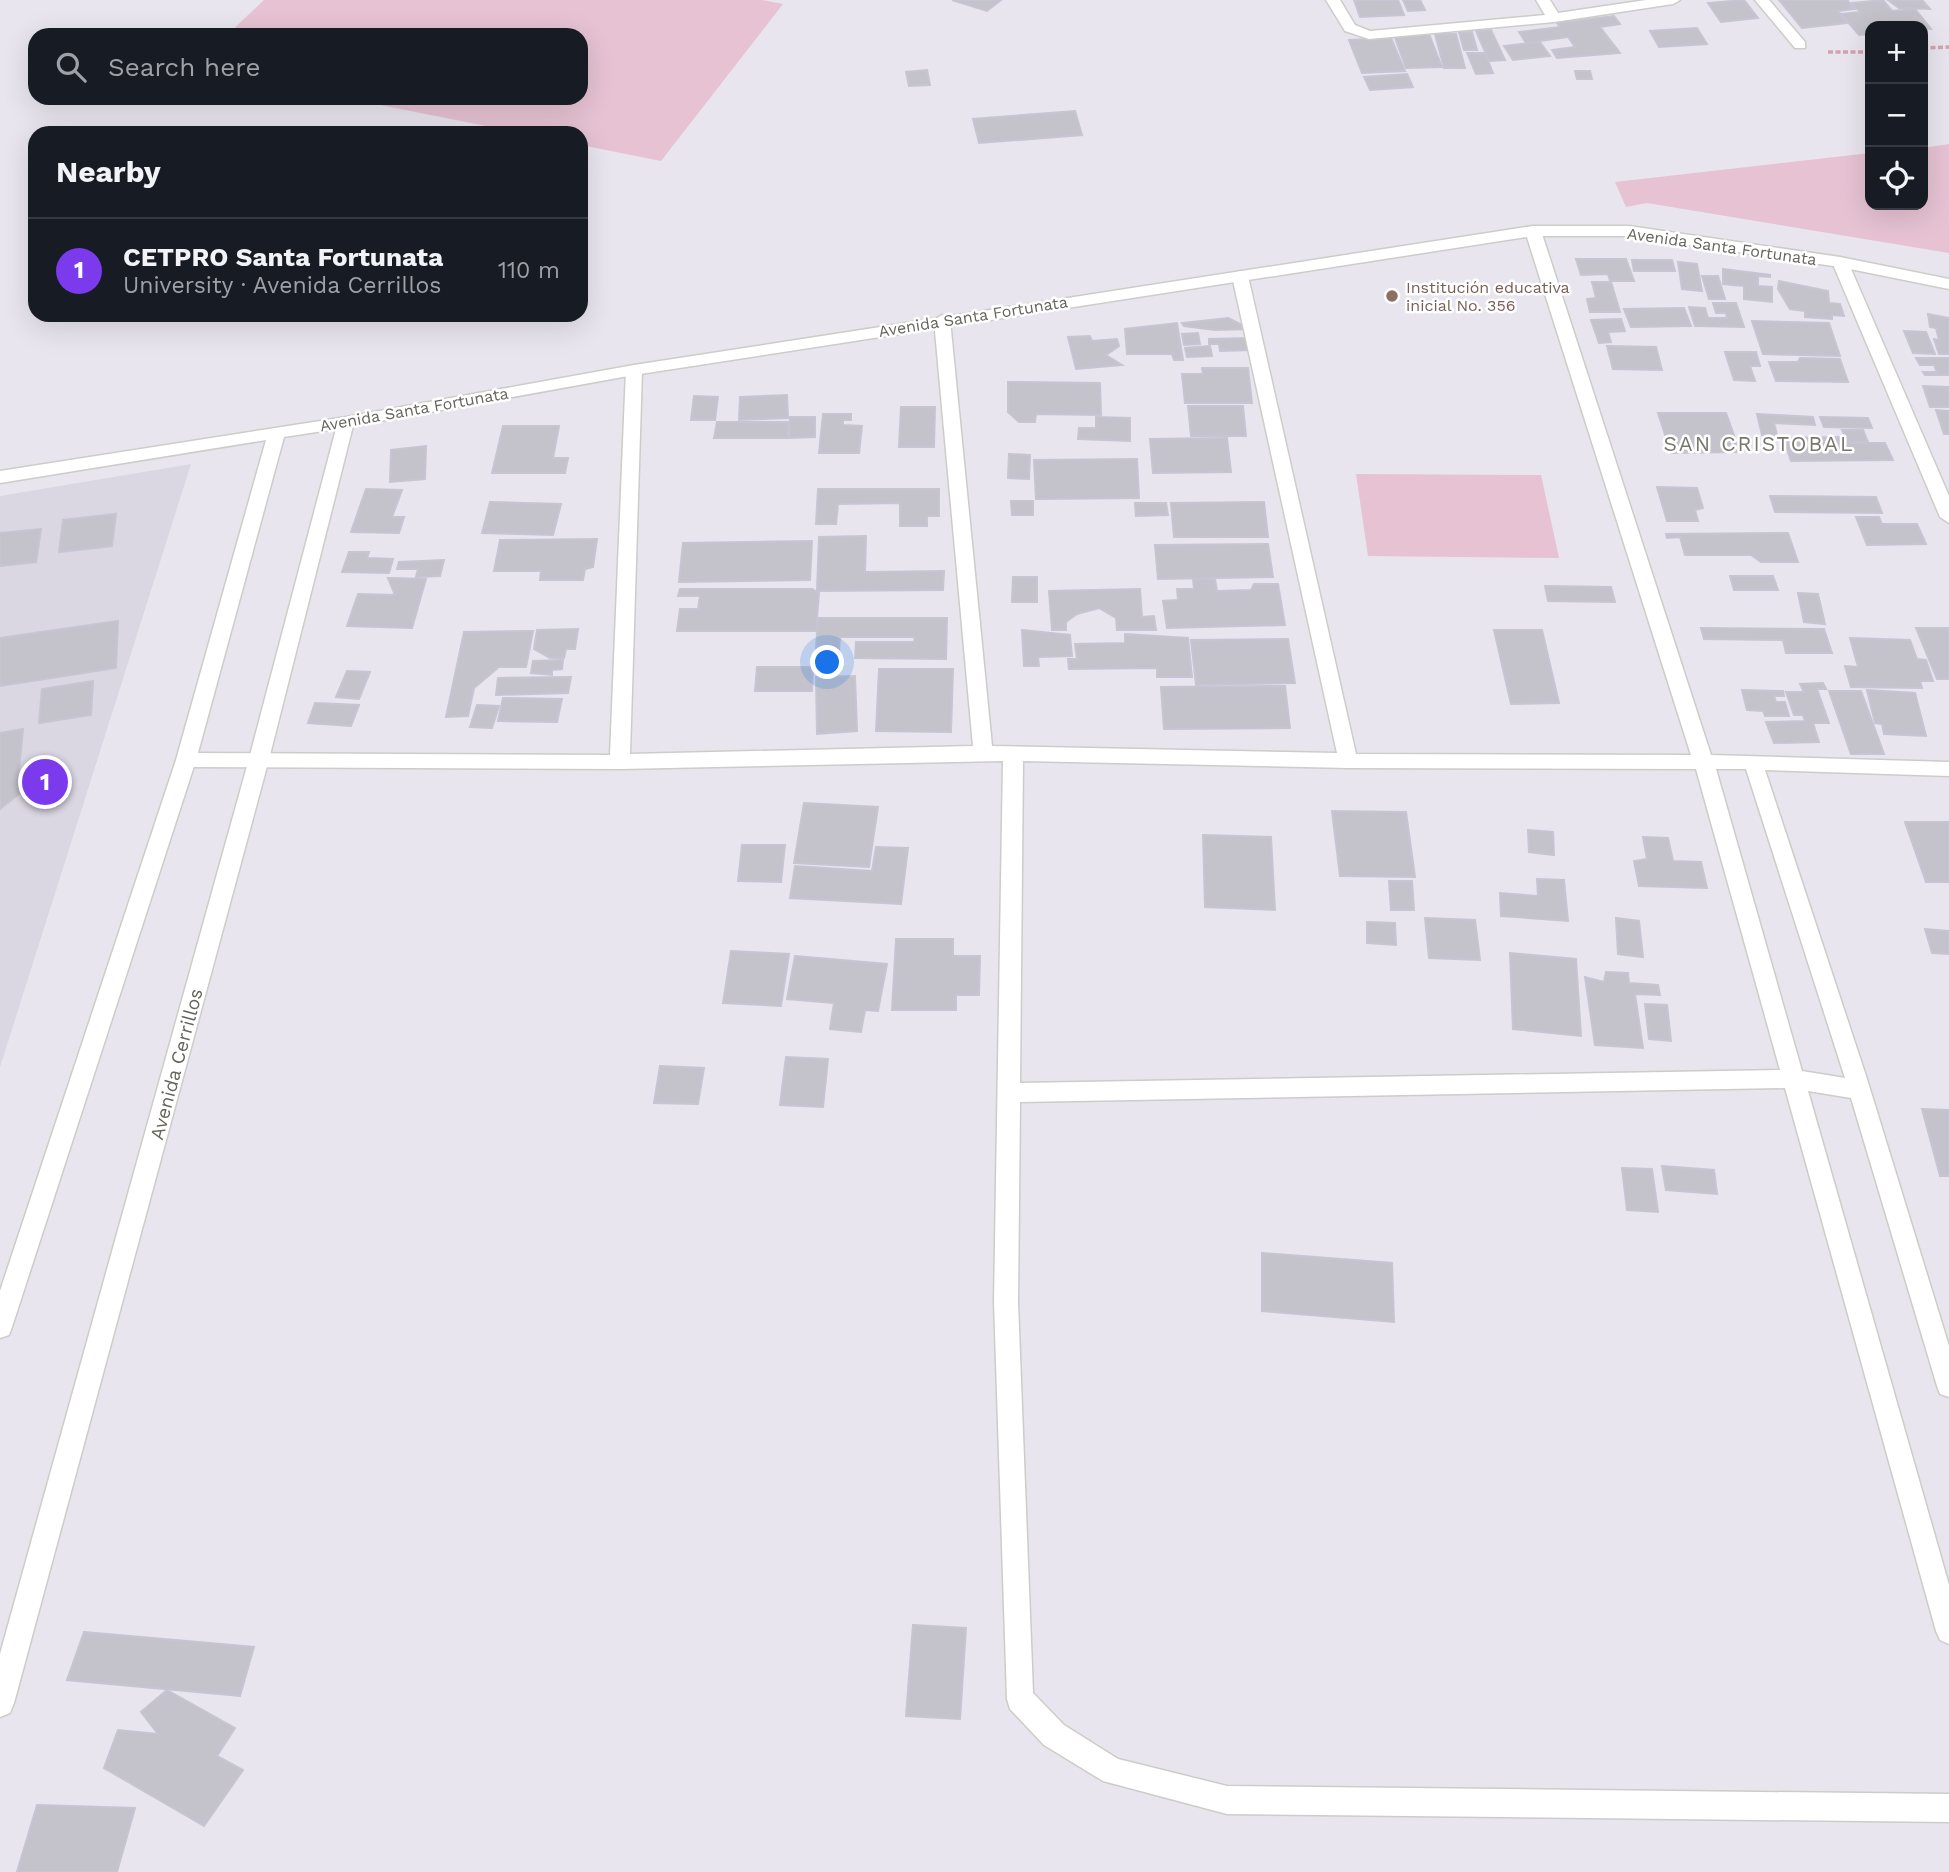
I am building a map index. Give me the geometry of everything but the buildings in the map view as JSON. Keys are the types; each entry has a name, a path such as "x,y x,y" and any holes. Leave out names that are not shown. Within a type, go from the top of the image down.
{"street":[{"path":"1334,0 1350,29 1369,35 1554,18 1673,0"},
{"path":"1543,0 1554,18"},
{"path":"1762,0 1800,45"},
{"path":"1533,231 1704,763 1949,1630"},
{"name":"Avenida Santa Fortunata","path":"0,477 346,422 634,370 942,320 1533,231 1629,231 1840,262 1949,284"},
{"path":"1840,262 1949,517"},
{"path":"1240,276 1348,761"},
{"path":"942,320 983,753"},
{"path":"620,762 634,370"},
{"name":"Avenida Cerrillos","path":"0,1703 11,1629 259,759 346,422"},
{"path":"0,1327 186,760 278,432"},
{"path":"186,760 620,762 983,753 1348,761 1753,762 1949,769"},
{"path":"1013,754 1006,1302 1020,1699 1054,1735 1113,1771 1227,1800 1949,1808"},
{"path":"1753,762 1859,1090 1949,1386"},
{"path":"1010,1093 1794,1079 1859,1090"}],"path":[{"path":"1800,45 1845,54 1865,52"},
{"path":"1928,48 1949,47"}],"shaded area":[{"path":"264,0 762,0 783,4 661,161 588,146 588,126 487,126 380,105 588,105 588,28 234,28"},
{"path":"1949,144 1949,253 1647,203 1626,207 1615,182 1865,154 1865,210 1928,210 1928,147"},
{"path":"191,464 0,1067 0,496"},
{"path":"1356,474 1541,475 1559,558 1368,556"}],"place":[{"name":"Institución educativa inicial No. 356","path":"1392,296"},
{"name":"CETPRO Santa Fortunata","path":"45,782"}],"district":[{"name":"SAN CRISTOBAL","path":"1759,444"}]}
